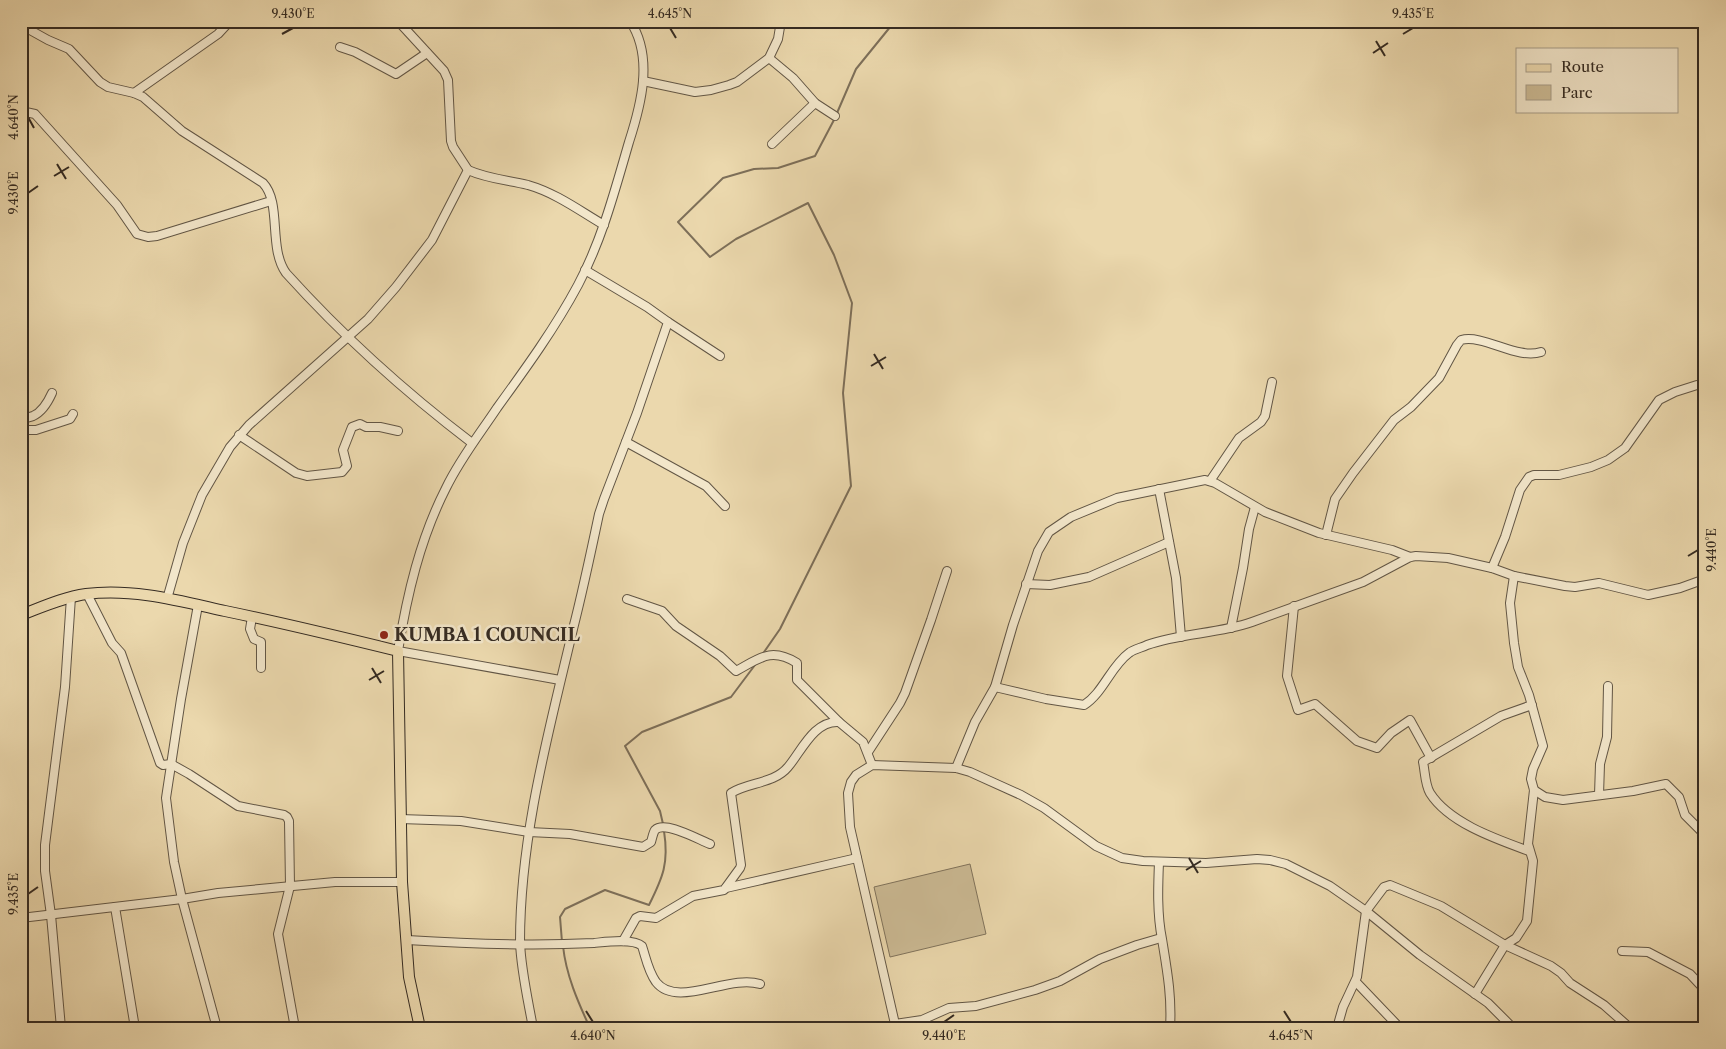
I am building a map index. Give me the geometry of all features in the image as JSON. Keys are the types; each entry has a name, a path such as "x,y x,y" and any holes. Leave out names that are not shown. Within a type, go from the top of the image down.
{"main road":[{"path":"23,611 87,594 115,592 138,594 198,605 398,651 402,882 409,977 420,1028"}],"street":[{"path":"134,93 218,34 230,21"},
{"path":"398,21 444,71 448,80 451,141 468,170 489,178 539,189 604,225"},
{"path":"560,680 398,651 405,611 418,558 445,490 472,443 537,352 578,284 604,225 635,124 643,81 642,52 638,35 630,21"},
{"path":"643,81 695,92 711,90 737,82 769,58 778,38 781,21"},
{"path":"21,25 69,49 92,74 108,87 143,97 189,136 263,183 268,188 272,201 275,233 282,267 310,300 348,338 406,390 472,443"},
{"path":"340,47 355,52 396,74 427,53"},
{"path":"769,58 793,78 814,102 835,116"},
{"path":"772,144 814,102"},
{"path":"21,111 35,114 117,205 137,234 142,237 157,236 272,201"},
{"path":"167,599 183,543 202,495 230,447 239,435 293,385 348,338 396,288 432,240 468,170"},
{"path":"585,270 647,307 720,356"},
{"path":"533,1028 520,944 522,885 535,795 560,680 602,506 668,322"},
{"path":"1326,535 1335,499 1394,420 1411,407 1438,378 1461,340 1471,339 1526,353 1536,354 1541,352"},
{"path":"1210,481 1239,438 1261,422 1265,416 1272,382"},
{"path":"1492,568 1506,537 1520,490 1528,477 1534,475 1559,475 1608,460 1625,448 1659,400 1675,392 1698,385 1705,385"},
{"path":"21,421 26,417 33,416 46,405 52,393"},
{"path":"21,430 36,430 70,419 73,414"},
{"path":"239,435 296,473 308,476 342,472 347,466 343,450 352,427 360,424 366,427 380,427 398,431"},
{"path":"626,442 706,486 725,506"},
{"path":"956,768 975,722 995,687 1013,624 1042,542 1055,526 1085,510 1116,498 1159,488 1199,480 1210,481 1274,516 1326,535 1392,550 1410,558"},
{"path":"1159,488 1177,587 1181,637"},
{"path":"1231,628 1243,568 1248,529 1255,507"},
{"path":"1026,584 1050,585 1089,577 1169,542"},
{"path":"995,687 1046,700 1084,705 1099,690 1129,653 1162,640 1244,625 1363,582 1416,556 1448,558 1492,568 1514,576 1565,586 1576,587 1599,583 1648,594 1680,588 1705,579"},
{"path":"868,752 900,704 905,693 946,571"},
{"path":"1476,994 1505,945 1516,938 1527,921 1533,861 1529,851 1529,827 1534,790 1531,779 1543,746 1532,705 1518,667 1512,634 1510,603 1514,576"},
{"path":"87,594 112,643 121,652 160,763 163,765 171,764 238,806 287,817 290,826 290,886 278,934 295,1028"},
{"path":"61,1028 51,915 45,871 45,845 65,687 71,597"},
{"path":"627,599 662,611 676,626 720,656 736,671 765,655 784,655 797,662 798,680 838,722 864,742 872,765"},
{"path":"198,605 166,798 174,862 182,900 217,1028"},
{"path":"1294,606 1287,676 1298,710 1315,704 1357,741 1378,748 1391,733 1410,720 1431,758"},
{"path":"252,617 250,629 254,639 261,642 261,668"},
{"path":"1599,795 1600,764 1607,736 1608,686"},
{"path":"1529,851 1483,834 1443,809 1429,791 1423,762 1501,716 1532,705"},
{"path":"726,888 741,866 732,793 762,782 784,771 814,732 832,722 838,722"},
{"path":"895,1024 850,827 848,793 856,775 872,765 956,768 970,772 1021,795 1044,808 1096,846 1122,858 1158,862 1206,863 1257,859 1286,864 1315,878 1366,911 1420,955 1488,1003 1513,1028"},
{"path":"1534,790 1558,800 1632,791 1666,784 1680,797 1685,814 1705,835"},
{"path":"400,819 461,822 530,832 570,834 643,847 651,842 654,831 658,828 670,828 710,844"},
{"path":"623,941 636,918 640,916 656,918 693,896 857,858"},
{"path":"1158,862 1158,897 1171,1001 1170,1028"},
{"path":"21,918 290,886 335,882 402,882"},
{"path":"1337,1028 1343,1007 1356,982 1366,911 1384,887 1390,884 1440,906 1505,945 1557,970 1574,987 1604,1005 1630,1028"},
{"path":"114,907 135,1028"},
{"path":"885,1028 895,1024 922,1020 950,1008 976,1006 1035,990 1054,983 1100,959 1162,938"},
{"path":"407,940 470,944 572,944 623,941 641,944 650,973 661,987 668,991 687,992 743,981 760,984"},
{"path":"1622,951 1648,952 1690,974 1705,990"},
{"path":"1356,982 1400,1028"},
{"path":"1500,1028 1506,1020"}],"green space":[{"path":"970,864 986,934 890,957 874,887"}],"waterway":[{"path":"837,113 856,69 895,21"},
{"path":"762,655 780,629 851,486 843,393 852,303 834,255 808,203 736,239 710,257 678,222 723,178 754,169 778,168 815,156 835,118"},
{"path":"663,824 660,811 625,746 642,732 731,697 755,665"},
{"path":"562,942 560,917 565,909 605,890 649,905 664,870 666,852 664,831"},
{"path":"563,946 570,978 590,1028"}],"place":[{"name":"KUMBA 1 COUNCIL","path":"384,635"}]}
